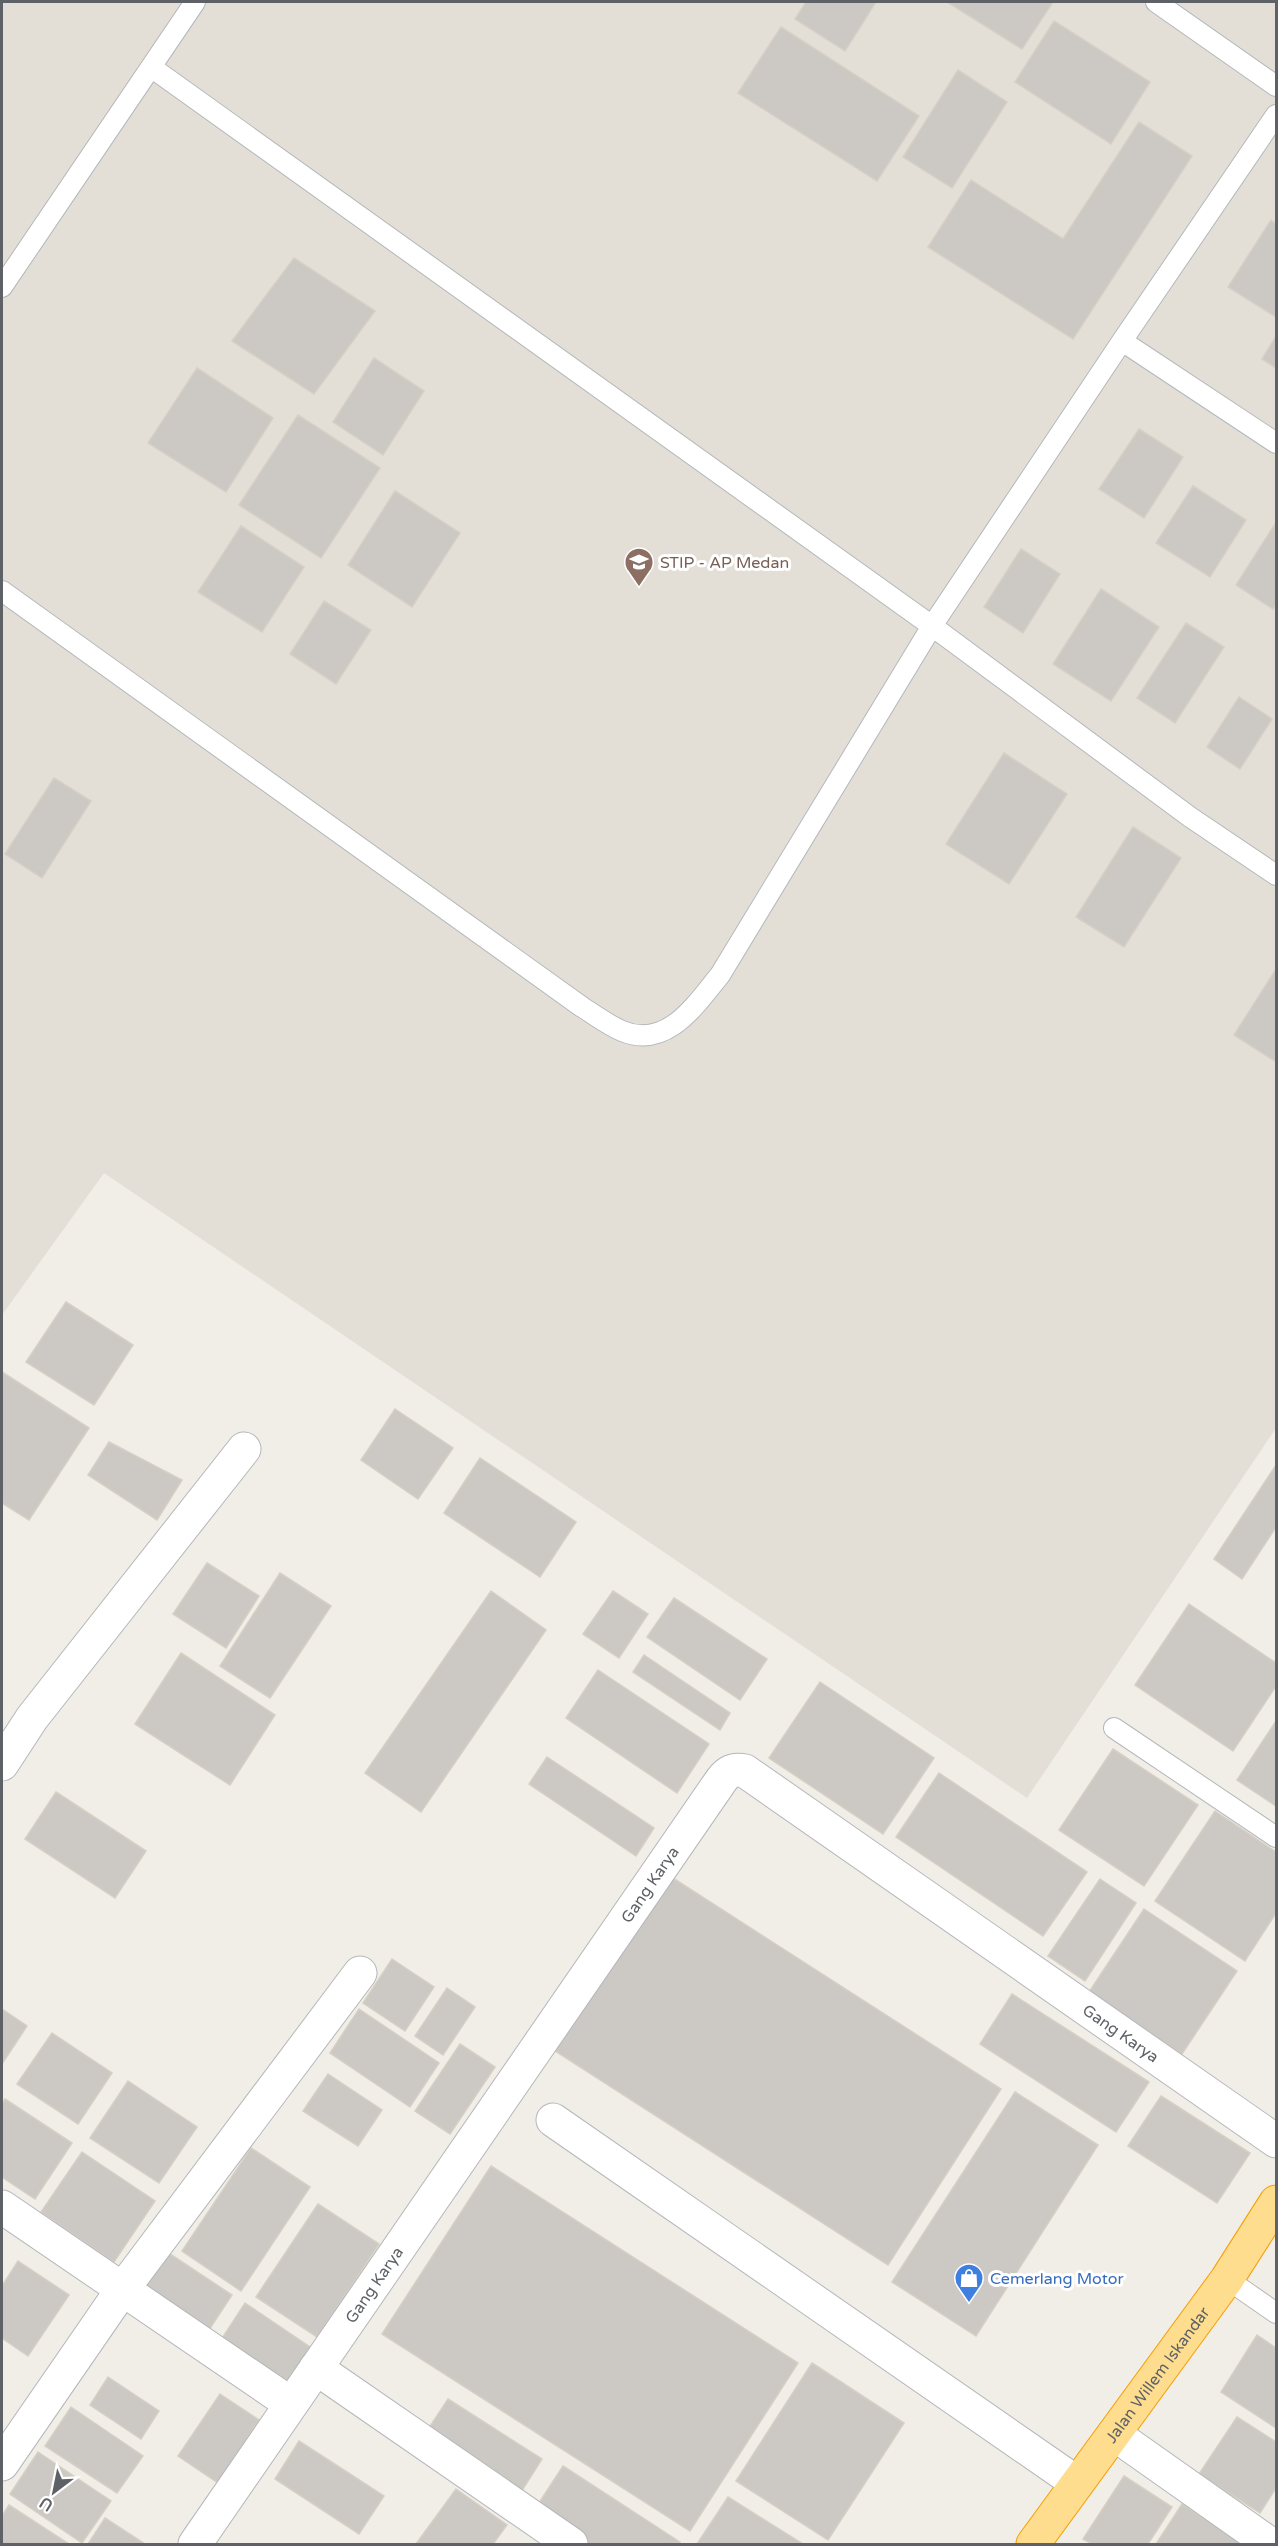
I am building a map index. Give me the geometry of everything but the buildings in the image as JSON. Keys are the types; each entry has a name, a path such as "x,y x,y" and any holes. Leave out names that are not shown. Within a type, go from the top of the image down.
{"highway":[{"name":"Jalan Willem Iskandar","path":"1033,2544 1227,2279 1276,2202"}],"street":[{"path":"2,1764 32,1718 244,1449"},
{"name":"Gang Karya","path":"195,2544 718,1785 725,1775 737,1769 745,1771 1276,2141"},
{"path":"2,2464 122,2290 360,1973"},
{"path":"553,2120 1077,2483"},
{"path":"2,2207 291,2404"},
{"path":"316,2368 571,2544"},
{"path":"1114,2434 1270,2544"}],"lane":[{"path":"2,287 195,2"},
{"path":"1156,2 1276,86"},
{"path":"151,67 932,626 1190,817 1276,875"},
{"path":"2,591 582,1007 623,1032 644,1035 670,1029 687,1015 720,975 932,626 1122,340 1276,115"},
{"path":"1122,340 1276,443"},
{"path":"1114,1728 1276,1836"},
{"path":"1227,2279 1276,2313"}],"shaded area":[{"name":"STIP - AP Medan","path":"2,2 1276,2 1276,1428 1027,1798 104,1173 2,1315"}],"place":[{"name":"STIP - AP Medan","path":"639,588"},
{"name":"Cemerlang Motor","path":"969,2304"}]}
